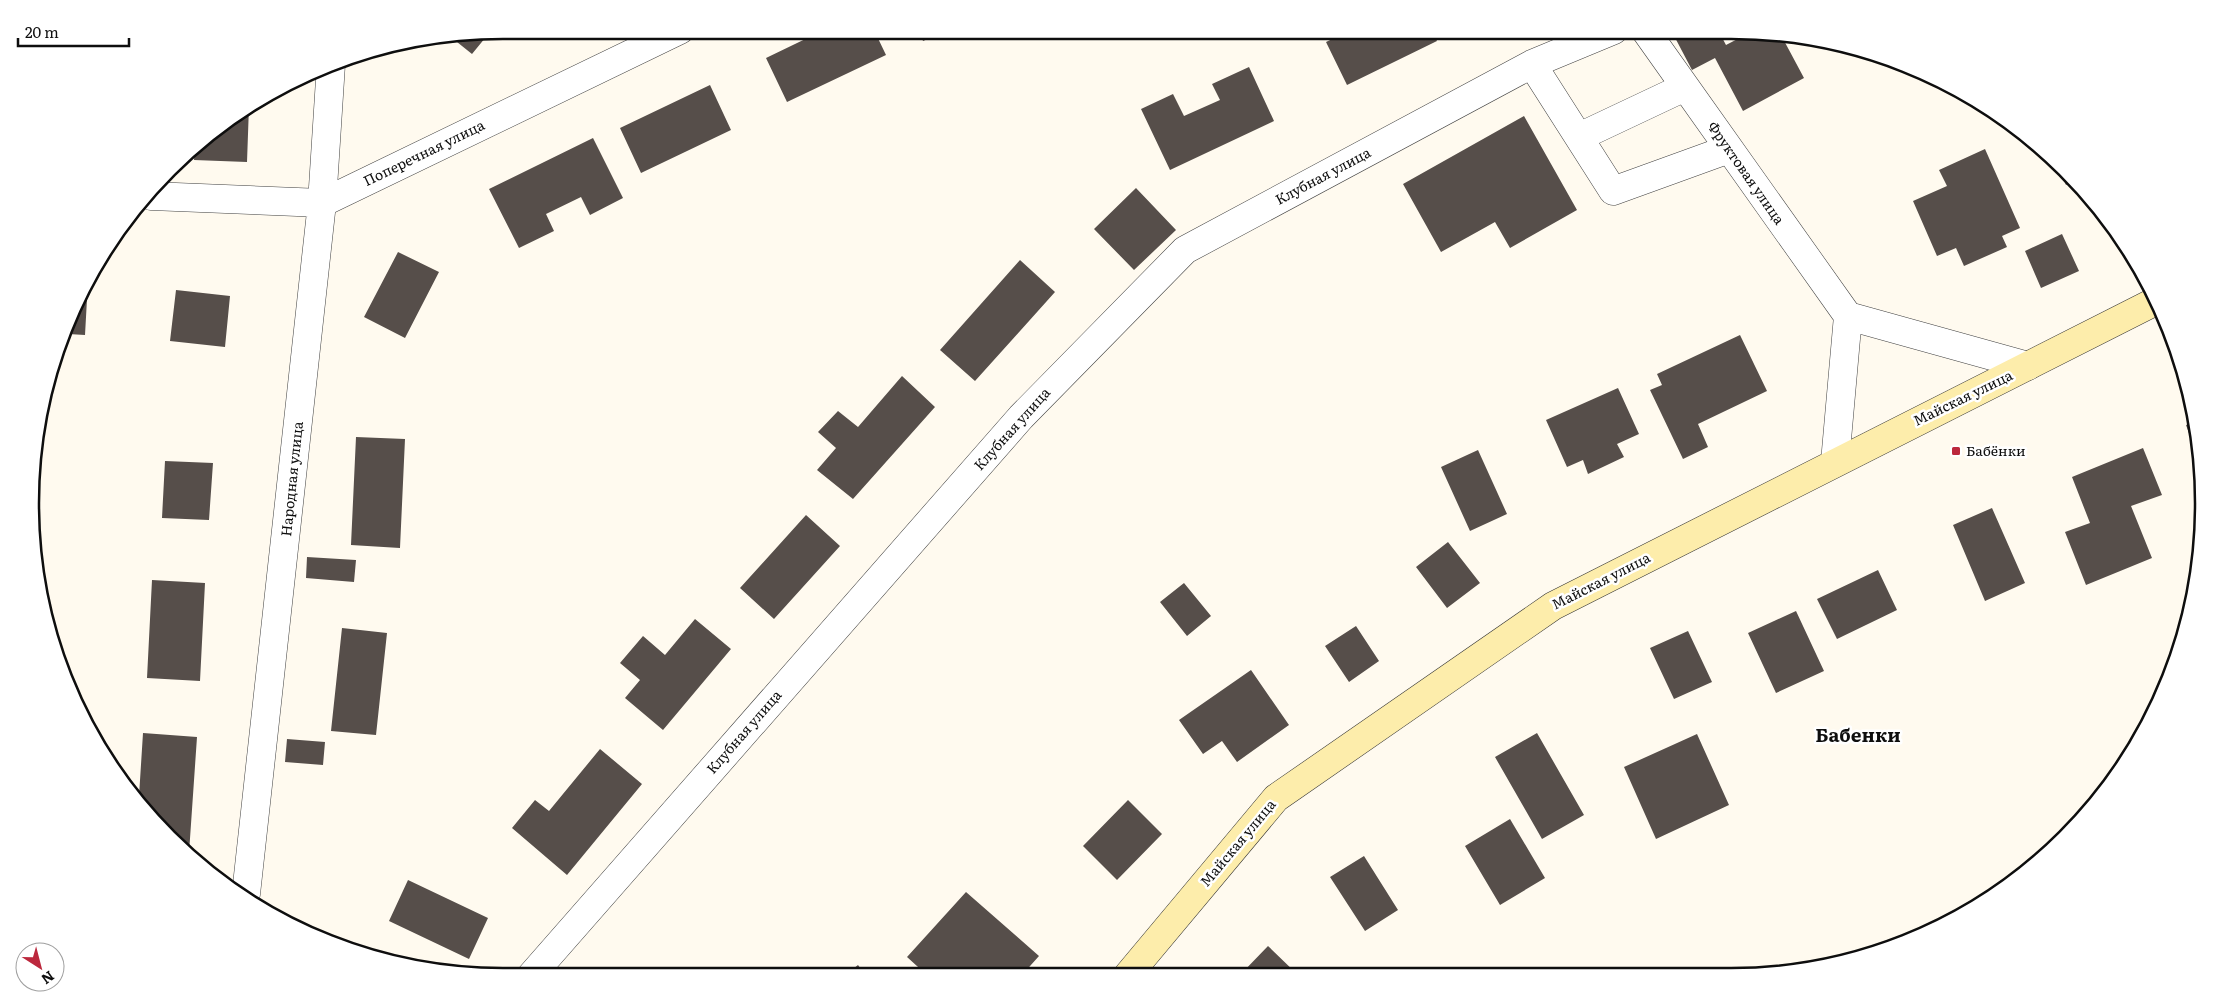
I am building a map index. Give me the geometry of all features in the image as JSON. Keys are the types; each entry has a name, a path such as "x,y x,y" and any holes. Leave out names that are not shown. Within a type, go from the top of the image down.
{"street":[{"name":"Поперечная улица","path":"155,196 322,203 661,39"},
{"name":"Клубная улица","path":"538,968 1021,417 1185,250 1532,64 1592,39"},
{"name":"Фруктовая улица","path":"1651,39 1848,316"},
{"path":"1532,64 1614,191 1729,149"},
{"name":"Народная улица","path":"246,891 322,203 330,72"},
{"path":"1579,137 1685,87"},
{"name":"Майская улица","path":"1134,968 1276,798 1553,606 2150,304"},
{"path":"1835,462 1848,316 2028,366"}],"building":[{"path":"805,39 878,39 886,55 787,102 766,58"},
{"path":"1332,39 1436,39 1437,41 1347,85 1326,42"},
{"path":"1676,39 1723,39 1726,45 1737,39 1785,42 1804,78 1743,111 1715,58 1692,70"},
{"path":"484,40 472,54 457,42"},
{"path":"1249,67 1274,121 1170,170 1141,109 1173,94 1184,116 1220,100 1212,84"},
{"path":"710,85 731,130 641,173 620,128"},
{"path":"249,115 247,162 194,160 197,154"},
{"path":"1524,116 1577,210 1510,248 1495,222 1441,252 1403,184"},
{"path":"593,138 623,198 590,215 581,197 546,214 554,231 519,248 489,189"},
{"path":"1985,149 2020,228 2002,236 2007,247 1964,266 1956,248 1937,256 1913,201 1947,186 1939,170"},
{"path":"1136,188 1176,230 1134,270 1094,229"},
{"path":"2062,234 2079,271 2041,288 2025,251"},
{"path":"398,252 439,272 405,338 364,317"},
{"path":"1020,260 1055,292 975,381 940,350"},
{"path":"176,290 230,296 225,347 170,341"},
{"path":"87,298 85,335 71,334"},
{"path":"1740,335 1767,391 1698,424 1708,447 1683,459 1650,390 1662,385 1657,374"},
{"path":"902,376 935,407 853,499 817,470 836,448 818,432 838,411 858,427"},
{"path":"1618,388 1639,434 1617,444 1624,457 1588,474 1583,460 1567,467 1546,420"},
{"path":"356,437 405,439 400,548 351,545"},
{"path":"2143,448 2162,495 2131,506 2152,558 2086,585 2065,532 2090,523 2072,477"},
{"path":"1478,450 1507,514 1470,531 1441,467"},
{"path":"165,461 213,463 209,520 162,518"},
{"path":"1992,508 2025,583 1985,601 1953,525"},
{"path":"806,515 840,546 774,619 740,588"},
{"path":"1448,542 1480,583 1447,608 1416,567"},
{"path":"307,557 356,560 354,582 306,578"},
{"path":"1878,570 1897,610 1837,639 1817,599"},
{"path":"152,580 205,583 200,681 147,678"},
{"path":"1184,583 1211,616 1187,636 1160,602"},
{"path":"1796,611 1824,671 1776,693 1748,633"},
{"path":"695,619 731,649 663,730 625,698 640,680 620,663 643,636 665,655"},
{"path":"1356,626 1379,661 1349,682 1325,646"},
{"path":"342,628 387,633 376,735 331,731"},
{"path":"1688,631 1712,682 1674,699 1650,648"},
{"path":"1251,670 1289,725 1237,762 1222,741 1203,754 1179,720"},
{"path":"143,733 197,737 189,846 154,810 139,791"},
{"path":"1537,733 1584,815 1542,839 1495,757"},
{"path":"1697,734 1729,805 1656,839 1624,767"},
{"path":"287,739 325,742 323,765 285,762"},
{"path":"600,749 642,784 567,875 512,828 535,800 549,811"},
{"path":"1128,800 1162,834 1117,880 1083,846"},
{"path":"1510,819 1545,878 1500,905 1465,846"},
{"path":"1364,856 1398,910 1365,931 1330,877"},
{"path":"408,880 488,918 469,959 389,921"},
{"path":"966,892 1039,956 1028,968 919,968 907,957"},
{"path":"1268,946 1291,968 1247,968"}],"place":[{"name":"Бабёнки","path":"1956,451"}],"district":[{"name":"Бабенки","path":"1858,735"}]}
